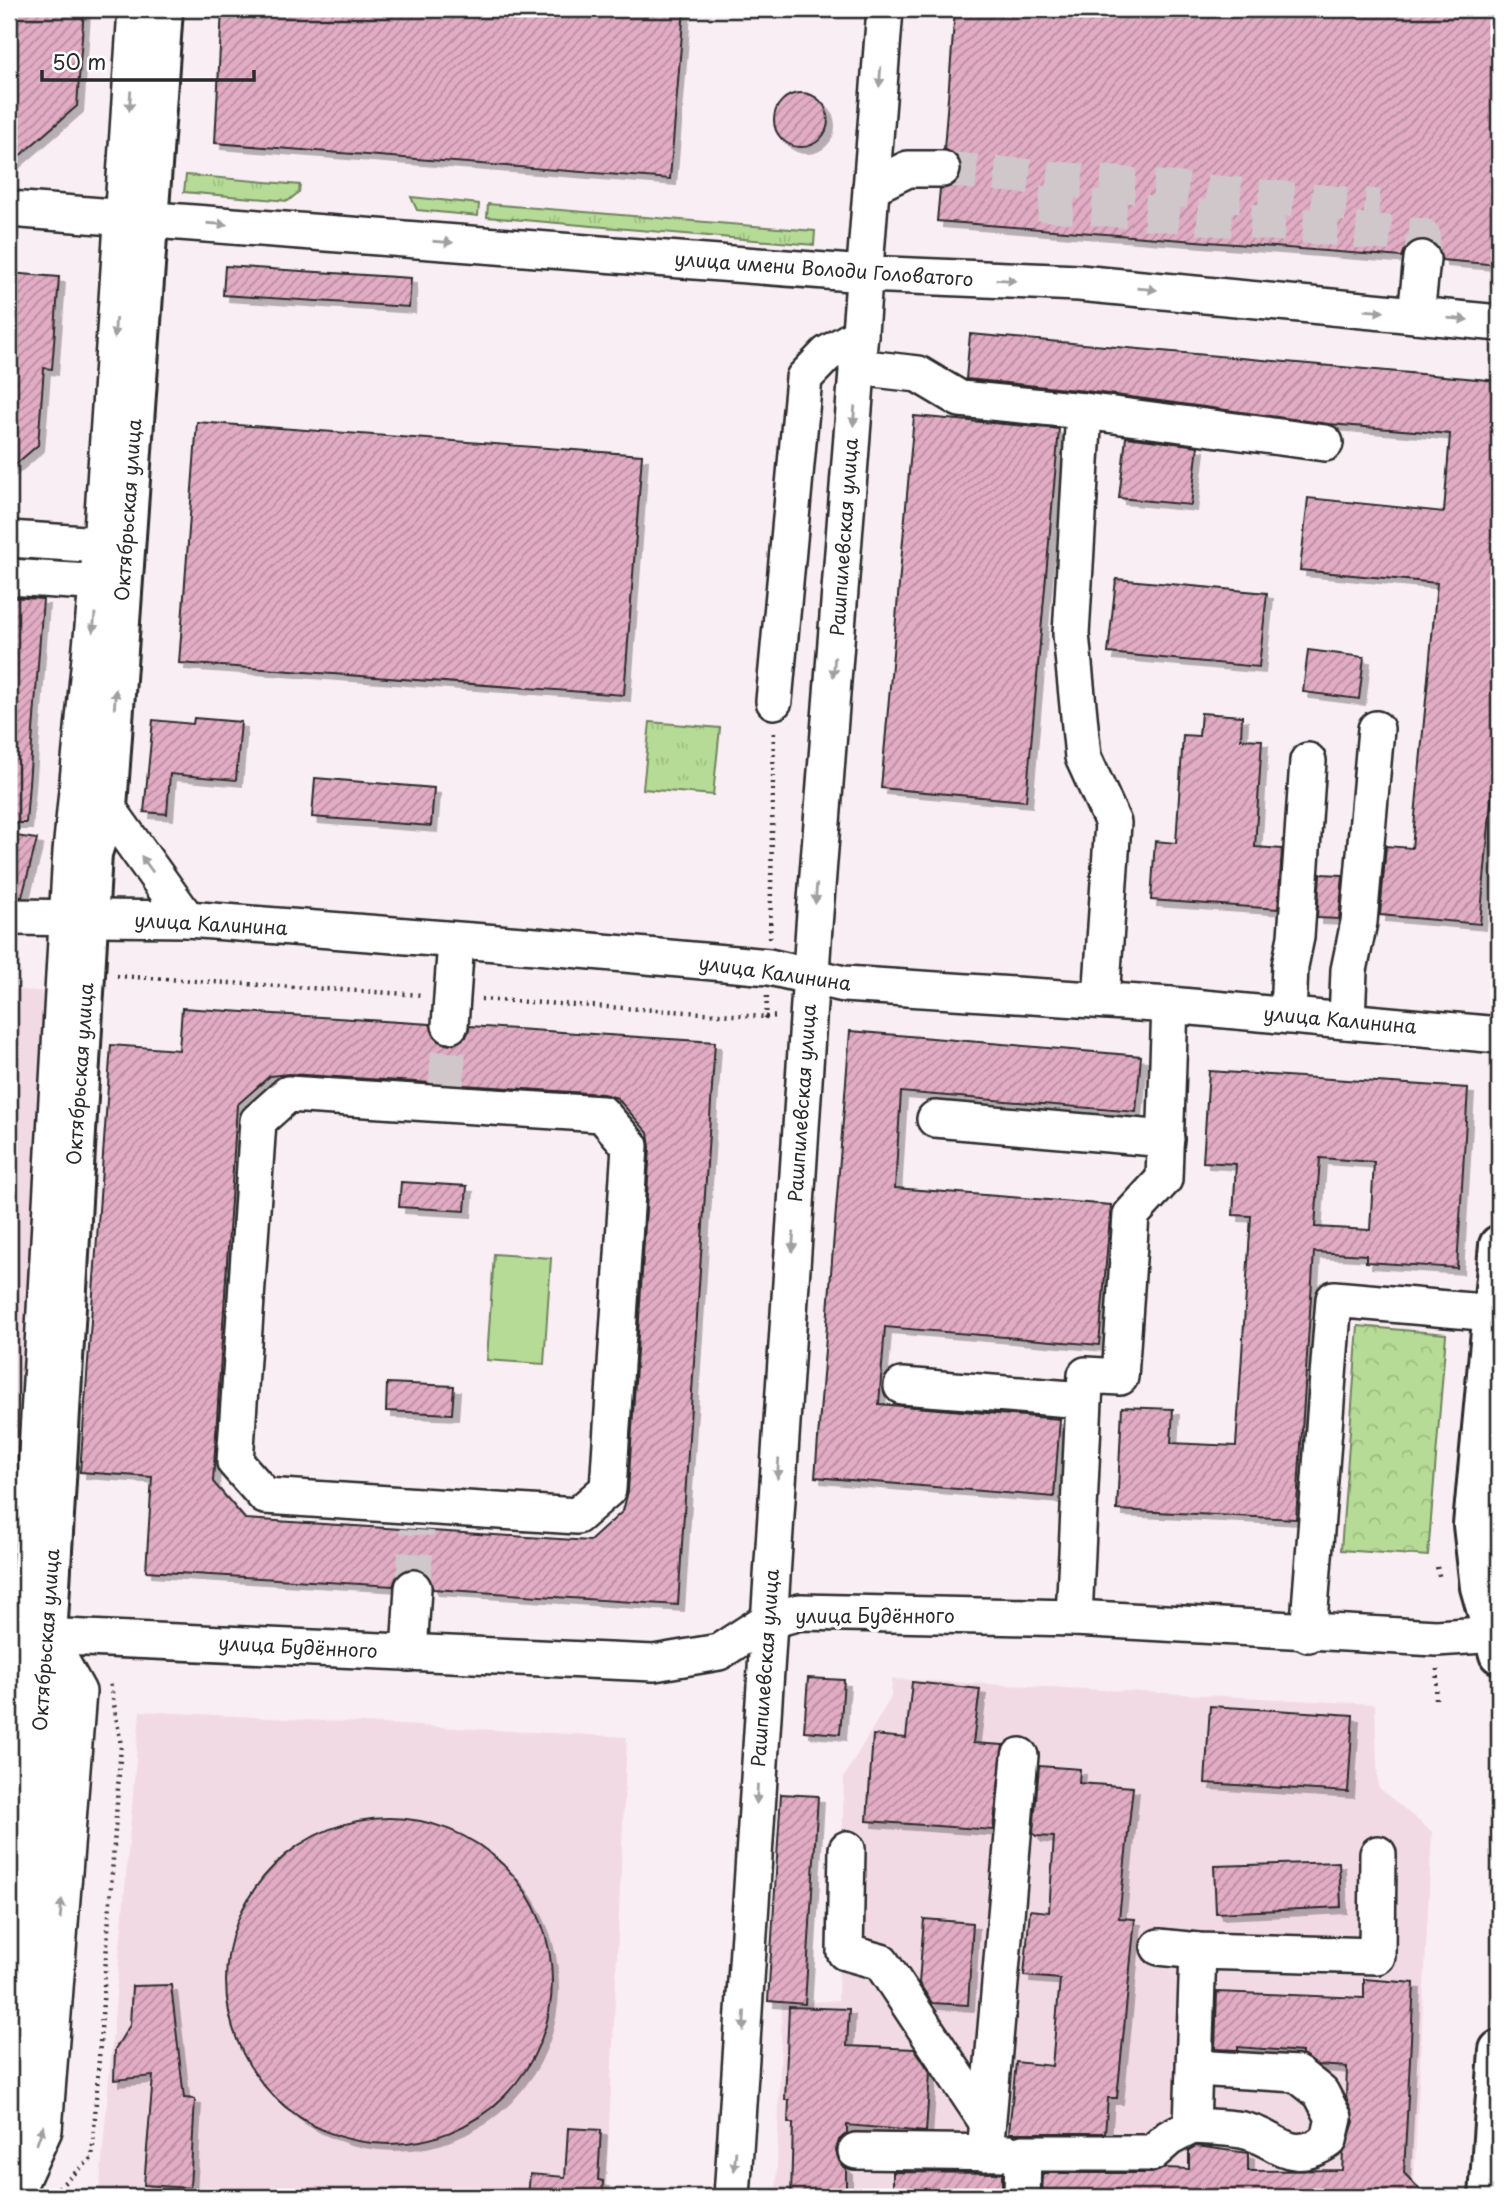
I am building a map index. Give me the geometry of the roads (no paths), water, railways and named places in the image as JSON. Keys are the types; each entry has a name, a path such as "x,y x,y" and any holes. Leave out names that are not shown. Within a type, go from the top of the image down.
{"main road":[{"name":"Октябрьская улица","path":"9,2141 27,1635 78,918 92,853 107,807 111,583 136,218 163,9"},
{"path":"1497,1641 1480,1587 1473,1525 1499,1245"},
{"path":"1489,2197 1499,2050"}],"street":[{"name":"Октябрьская улица","path":"78,918 111,583 101,545 136,218 136,9"},
{"name":"Рашпилевская улица","path":"732,2197 810,979 885,9"},
{"path":"871,187 908,169 942,169"},
{"name":"улица имени Володи Головатого","path":"9,209 865,274 1079,283 1499,323"},
{"path":"1416,315 1422,259"},
{"path":"774,701 804,378 827,354 859,351 918,374 960,399 1084,411 1325,443"},
{"path":"1084,411 1071,634 1083,757 1113,823 1101,1000"},
{"path":"9,539 101,545"},
{"path":"9,577 111,583"},
{"path":"1347,1021 1349,970 1359,922 1376,729"},
{"path":"1289,1015 1290,966 1296,937 1308,761"},
{"path":"107,807 187,919"},
{"name":"улица Калинина","path":"9,917 187,919 769,967 810,979 844,984 1170,1005 1499,1035"},
{"path":"450,1025 456,941"},
{"path":"1074,1618 1086,1375 1120,1377 1131,1215 1164,1179 1170,1005"},
{"path":"288,1094 446,1096 602,1114 630,1146 608,1489 578,1516 418,1518 265,1496 235,1462 258,1121 288,1094"},
{"path":"935,1119 1166,1139"},
{"path":"1308,1633 1334,1299 1493,1313"},
{"path":"902,1386 1084,1401"},
{"path":"409,1653 413,1588"},
{"name":"улица Будённого","path":"27,1635 654,1663 719,1652 767,1621 800,1612 1074,1618 1308,1633 1497,1641"},
{"name":"Октябрьская улица","path":"9,1873 27,1635"},
{"path":"13,2197 44,2130 78,1692 27,1635"},
{"path":"986,2138 1020,1756"},
{"path":"847,1849 845,1952 881,1962 986,2138"},
{"path":"1159,1947 1198,1951 1377,1956 1378,1854"},
{"path":"1192,2126 1198,1951"},
{"path":"856,2151 986,2138 1023,2153 1152,2153 1169,2138 1192,2126 1244,2130 1284,2151 1315,2150 1329,2140 1334,2118 1321,2093 1297,2074 1195,2068"},
{"path":"1022,2197 1023,2153"}],"tunnel":[{"path":"942,169 1379,207"},
{"path":"1039,203 1423,236 1422,259"},
{"path":"446,1087 450,1025"},
{"path":"413,1588 417,1530"}]}
